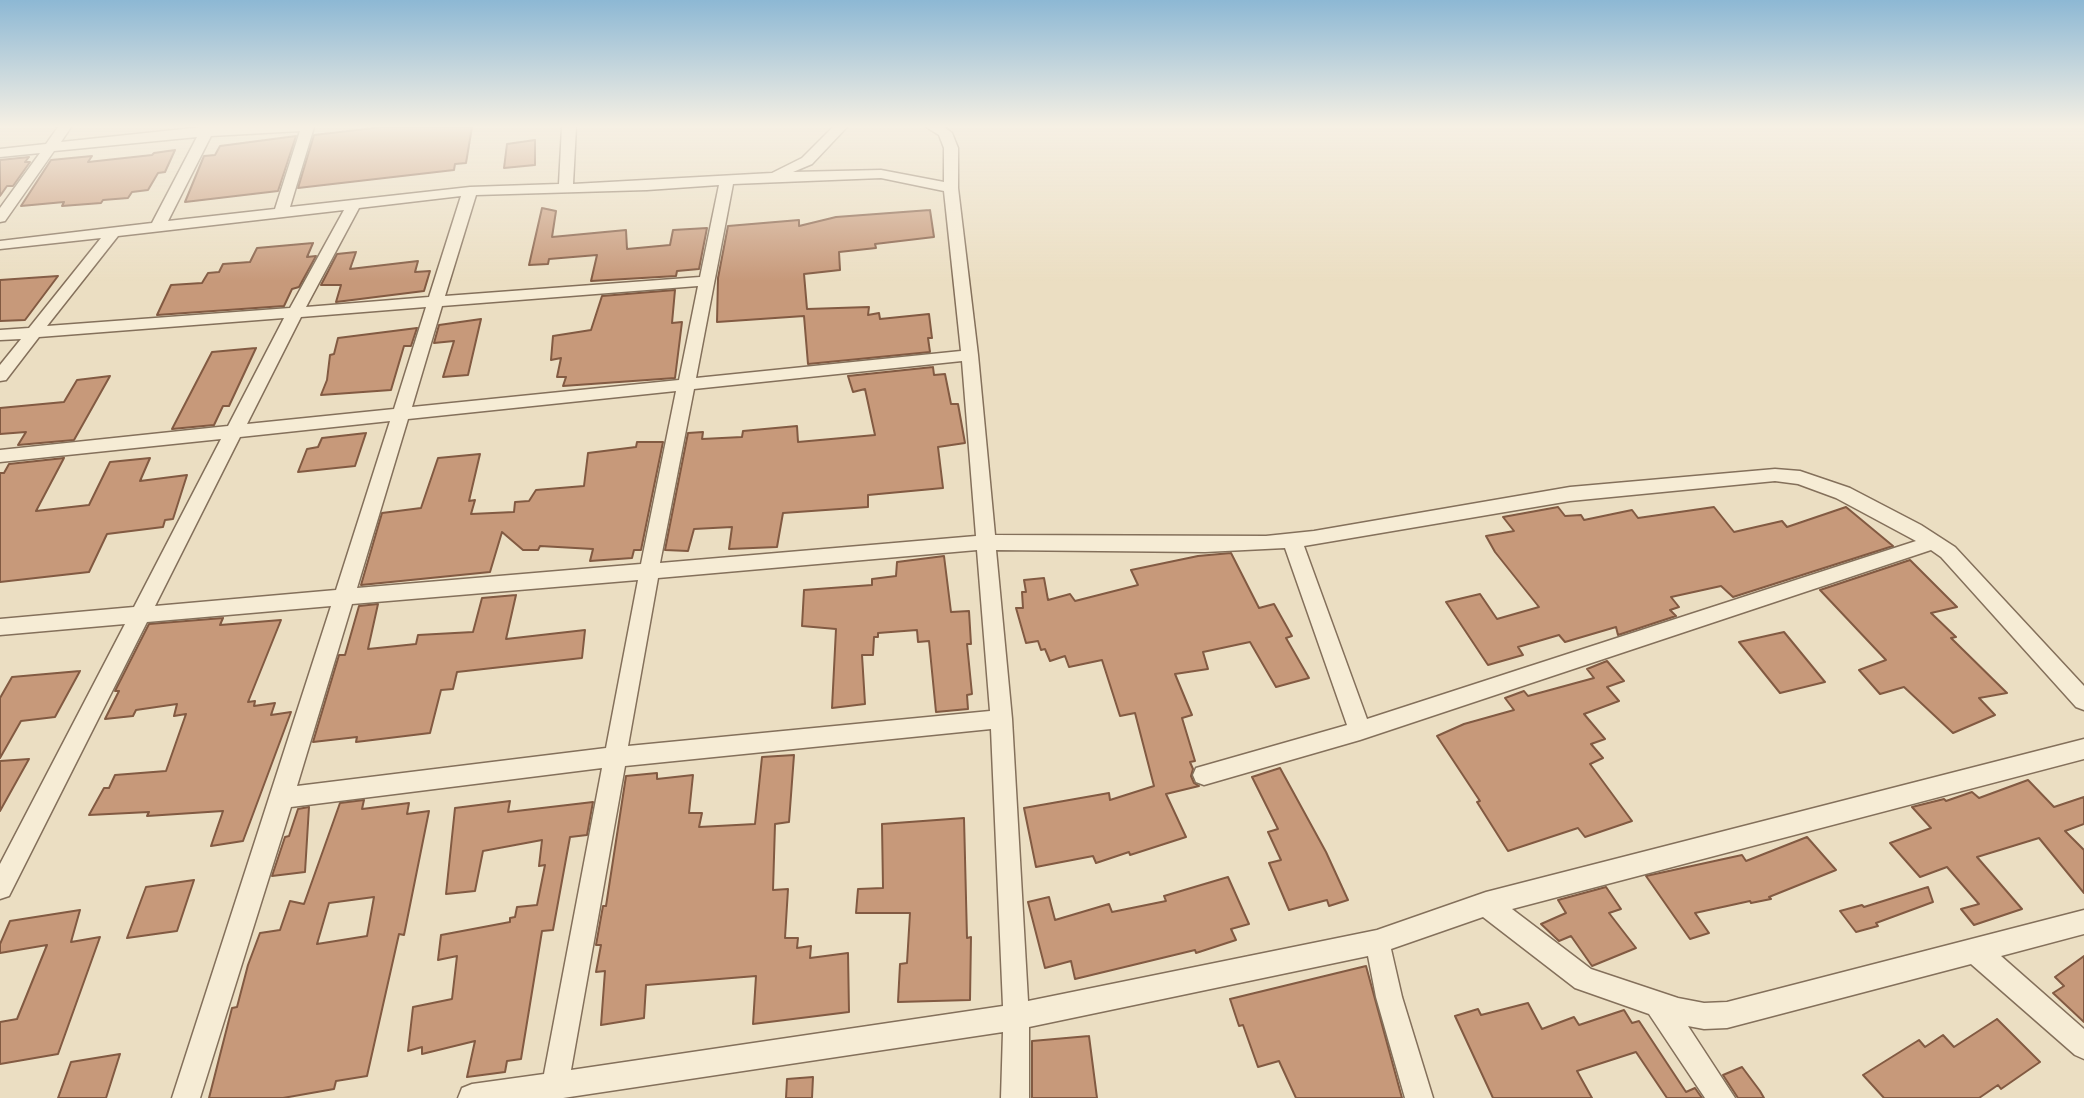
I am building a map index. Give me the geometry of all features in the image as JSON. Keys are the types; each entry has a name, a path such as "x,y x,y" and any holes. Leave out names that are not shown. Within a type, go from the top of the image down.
{"street":[{"path":"0,218 28,178"},
{"path":"158,226 183,178"},
{"path":"281,212 292,178"},
{"path":"565,189 566,178"},
{"path":"0,245 470,191 565,189 752,178"},
{"path":"902,178 951,188"},
{"path":"951,178 970,355 1001,719 1016,1017 1014,1098"},
{"path":"555,1086 649,571 727,180"},
{"path":"186,1098 470,191"},
{"path":"0,888 8,857 141,615 295,313 354,204"},
{"path":"0,376 113,232"},
{"path":"0,335 708,281"},
{"path":"0,456 402,413 687,387 970,355"},
{"path":"0,627 985,542 1205,545 1292,540 1570,494 1775,475 1800,478 1843,493 1934,542 1959,562 2084,701"},
{"path":"1292,540 1360,731"},
{"path":"1204,775 1360,731 1934,542"},
{"path":"282,798 614,757 1001,719"},
{"path":"472,1098 1016,1017 1377,942 1486,904 2084,749"},
{"path":"1486,904 1584,979 1658,1005 1704,1016 1727,1015 2084,922"},
{"path":"1377,942 1389,997 1419,1098"},
{"path":"1976,951 2084,1046"},
{"path":"1658,1005 1721,1098"}],"building":[{"path":"0,178 18,178 13,186 7,186 0,196"},
{"path":"39,178 155,178 148,190 132,192 128,198 62,206 64,202 21,206"},
{"path":"195,178 282,178 278,191 185,202"},
{"path":"301,178 383,178 298,188"},
{"path":"542,208 556,211 552,237 626,230 627,249 670,245 673,230 707,228 699,269 677,271 676,276 591,281 597,255 549,259 548,264 529,265"},
{"path":"930,210 934,237 875,244 876,248 839,252 840,270 804,274 807,309 869,307 868,315 879,313 880,319 929,314 932,338 928,338 930,352 808,364 804,316 717,322 718,278 728,226 799,220 799,226 836,217"},
{"path":"313,243 307,257 316,256 299,287 292,289 284,306 157,315 171,285 202,283 208,273 219,272 223,264 250,262 257,248"},
{"path":"356,252 350,269 418,261 415,272 430,271 424,291 336,302 341,285 321,285 337,254"},
{"path":"58,276 25,320 0,321 0,280"},
{"path":"675,290 672,323 682,322 675,378 563,386 566,377 557,377 561,358 551,360 553,336 591,330 602,296"},
{"path":"481,319 468,375 443,377 454,341 434,343 439,325"},
{"path":"417,328 411,346 404,346 391,390 321,395 327,380 330,355 334,354 338,338"},
{"path":"256,348 229,406 223,406 214,425 172,429 212,352"},
{"path":"933,367 934,375 945,374 951,404 958,404 965,443 938,447 943,488 868,495 868,507 783,513 777,547 729,549 732,527 694,529 688,551 665,550 688,433 703,432 702,439 742,437 743,431 797,426 798,442 875,435 865,389 853,392 848,376"},
{"path":"110,376 74,440 18,445 26,432 0,434 0,408 64,402 77,380"},
{"path":"366,433 355,466 298,472 307,449 318,447 322,438"},
{"path":"637,442 663,442 641,550 634,550 632,558 590,561 593,549 540,546 538,550 523,550 502,532 490,572 361,585 382,513 421,508 438,458 480,454 469,501 475,500 471,514 514,512 515,502 529,501 536,490 584,486 588,453 636,447"},
{"path":"64,458 36,511 89,505 110,462 150,458 140,481 187,475 173,519 165,520 163,527 107,534 89,572 0,582 0,473 4,473 9,464"},
{"path":"1558,507 1565,516 1581,515 1584,520 1632,510 1638,518 1714,507 1734,532 1782,521 1787,527 1846,507 1893,546 1733,597 1721,586 1671,597 1679,607 1670,610 1676,616 1618,635 1616,627 1565,642 1559,635 1518,647 1523,655 1488,665 1446,602 1480,594 1497,619 1539,607 1495,552 1486,536 1514,531 1503,517"},
{"path":"1231,553 1259,608 1274,604 1292,636 1286,638 1309,678 1276,687 1250,642 1203,652 1208,669 1175,674 1192,715 1182,718 1195,761 1190,762 1193,769 1191,776 1199,786 1166,794 1186,837 1096,863 1093,856 1036,867 1024,808 1109,793 1110,800 1154,786 1135,713 1120,716 1102,660 1069,667 1065,656 1050,661 1038,641 1026,643 1016,608 1023,608 1022,592 1026,592 1024,580 1044,578 1048,600 1070,594 1075,601 1138,585 1131,570 1198,556"},
{"path":"944,556 951,612 969,611 971,644 967,644 972,694 967,695 968,709 936,712 929,641 918,642 917,630 878,633 878,637 874,637 873,655 862,655 865,704 832,708 836,629 802,626 804,590 872,585 872,579 896,576 897,562"},
{"path":"1910,560 1957,607 1931,613 1956,637 1951,638 2007,693 1979,698 1995,715 1953,733 1904,687 1880,694 1859,670 1886,660 1820,590"},
{"path":"516,595 506,639 585,630 582,658 457,672 453,689 441,690 430,733 356,742 357,737 313,742 339,655 345,655 359,606 378,604 368,649 416,644 418,635 473,632 482,598"},
{"path":"223,618 220,625 281,620 248,702 255,701 254,706 275,703 271,715 291,712 243,841 211,846 223,811 147,816 149,812 89,815 104,788 109,788 115,775 166,771 186,714 174,716 177,704 136,710 133,716 105,719 119,691 115,691 149,624"},
{"path":"1784,632 1825,682 1780,693 1739,642"},
{"path":"1607,661 1624,681 1607,687 1619,701 1584,714 1605,739 1591,744 1603,758 1590,764 1632,821 1585,837 1578,828 1508,851 1477,802 1480,801 1437,736 1464,724 1514,710 1505,698 1524,691 1528,696 1594,678 1587,669"},
{"path":"80,671 55,717 21,721 0,758 0,698 12,677"},
{"path":"794,755 789,822 775,824 773,890 788,889 785,938 798,938 797,948 811,946 810,958 848,953 849,1012 753,1024 756,976 646,985 644,1018 601,1025 605,971 596,972 601,945 596,945 603,906 606,906 626,776 657,773 657,779 693,775 689,813 702,813 699,827 755,824 762,757"},
{"path":"29,759 0,811 0,761"},
{"path":"1280,768 1326,852 1348,900 1329,906 1327,900 1289,910 1269,863 1281,860 1268,832 1278,829 1252,777"},
{"path":"2028,780 2054,807 2084,797 2084,824 2065,831 2084,850 2084,893 2039,838 1977,857 2022,909 1974,925 1961,909 1979,904 1947,867 1920,877 1890,843 1931,828 1912,807 1944,799 1946,801 1972,792 1979,798"},
{"path":"364,800 362,809 409,803 407,814 429,811 404,935 399,934 367,1076 336,1081 334,1089 283,1098 209,1098 232,1008 237,1007 260,933 280,930 290,901 304,904 340,803","holes":["374,897 367,936 317,944 329,903"]},
{"path":"510,801 508,812 593,802 587,835 570,837 553,930 542,931 521,1059 507,1061 505,1072 467,1077 475,1041 422,1054 422,1047 408,1051 413,1007 452,999 457,956 438,960 441,935 510,922 510,918 515,917 517,907 537,905 545,865 539,866 542,840 483,851 475,891 446,894 455,808"},
{"path":"309,807 305,872 272,876 298,809"},
{"path":"964,818 967,938 971,937 970,1000 898,1002 900,964 907,963 910,913 856,913 858,889 883,888 882,824"},
{"path":"1807,837 1836,870 1769,897 1771,899 1695,913 1709,933 1690,939 1646,876 1742,855 1746,861"},
{"path":"1228,877 1249,924 1231,929 1236,940 1196,953 1195,950 1075,979 1071,961 1045,968 1028,902 1049,897 1055,920 1109,904 1112,912 1166,901 1164,896"},
{"path":"194,880 177,931 127,938 146,887"},
{"path":"1606,887 1621,909 1609,913 1636,948 1592,966 1571,936 1559,941 1541,924 1566,913 1558,900"},
{"path":"1928,887 1933,902 1876,923 1878,926 1856,932 1840,911 1862,905 1864,907"},
{"path":"80,910 71,942 100,937 58,1054 0,1064 0,1022 17,1019 47,945 0,953 0,944 10,921"},
{"path":"2084,956 2084,1022 2053,993 2064,986 2055,977"},
{"path":"1366,966 1402,1098 1296,1098 1279,1061 1258,1067 1243,1025 1239,1026 1230,999"},
{"path":"1528,1003 1542,1029 1574,1017 1579,1025 1624,1010 1632,1023 1639,1021 1686,1092 1695,1088 1702,1098 1667,1098 1636,1052 1577,1071 1592,1098 1493,1098 1455,1016 1478,1009 1481,1015"},
{"path":"1997,1019 2040,1062 2001,1089 1998,1085 1979,1098 1884,1098 1863,1075 1919,1040 1925,1047 1943,1035 1954,1047"},
{"path":"1089,1036 1097,1098 1032,1098 1032,1041"},
{"path":"120,1054 106,1098 58,1098 71,1062"},
{"path":"1742,1067 1764,1098 1738,1098 1723,1075"},
{"path":"813,1077 812,1098 786,1098 787,1079"}]}
